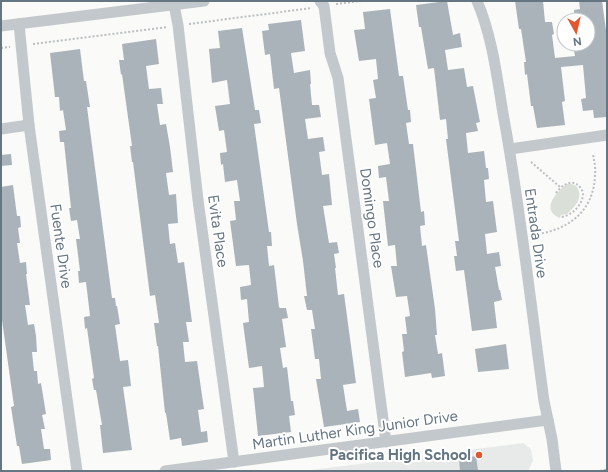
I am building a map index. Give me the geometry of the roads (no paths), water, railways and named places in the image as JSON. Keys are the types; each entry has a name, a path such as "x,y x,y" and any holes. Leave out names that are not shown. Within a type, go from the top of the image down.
{"street":[{"path":"1,26 204,1"},
{"name":"Domingo Place","path":"320,1 324,6 330,53 338,78 386,442"},
{"name":"Entrada Drive","path":"477,1 484,18 492,51 510,149 544,401 556,471"},
{"name":"Evita Place","path":"174,5 178,25 198,200 234,462"},
{"name":"Fuente Drive","path":"19,24 29,125 77,471"},
{"path":"1,129 29,125"},
{"path":"510,149 607,135"},
{"name":"Martin Luther King Junior Drive","path":"165,471 548,420"}],"place":[{"name":"Pacifica High School","path":"479,455"}]}
